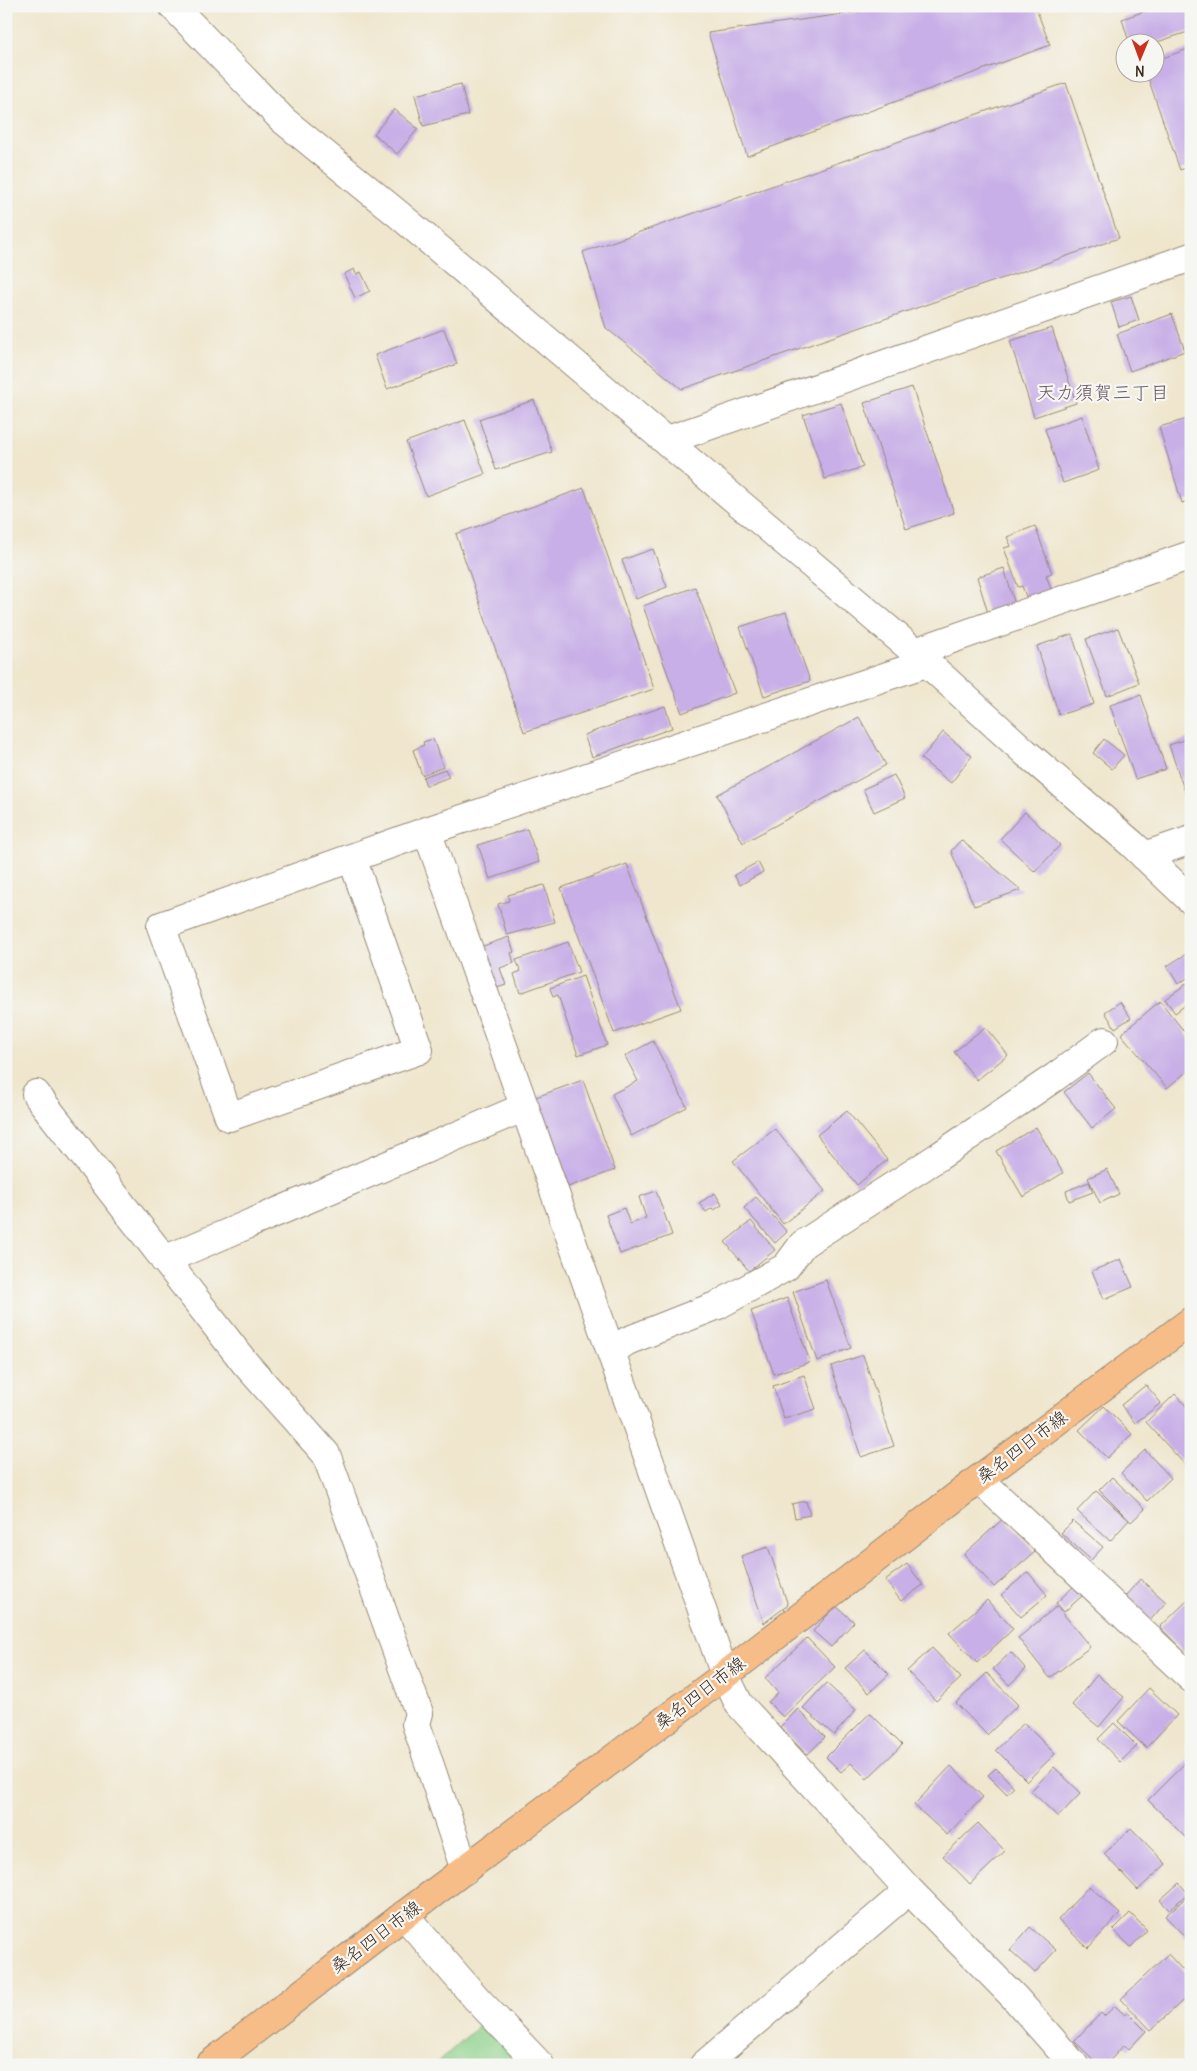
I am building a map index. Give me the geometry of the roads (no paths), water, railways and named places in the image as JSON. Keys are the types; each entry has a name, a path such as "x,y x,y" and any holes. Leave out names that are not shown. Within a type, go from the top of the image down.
{"main road":[{"name":"桑名四日市線","path":"209,2065 404,1915 724,1675 979,1479 1191,1321"}],"street":[{"path":"173,6 283,120 668,440 921,657 1191,900"},
{"path":"668,440 1191,257"},
{"path":"352,858 420,1050 229,1117 161,926 427,831 921,657 1191,556"},
{"path":"427,831 724,1675 739,1704 909,1890 1015,1998 1074,2065"},
{"path":"1144,856 1191,840"},
{"path":"611,1352 627,1341 718,1305 786,1267 803,1244 946,1152 1104,1041"},
{"path":"36,1094 245,1362 326,1454 419,1713 416,1724 465,1870"},
{"path":"164,1260 524,1107"},
{"path":"979,1479 1191,1678"},
{"path":"704,2065 909,1890"},
{"path":"404,1915 476,1998 540,2065"}],"district":[{"name":"天カ須賀三丁目","path":"1103,392"}]}
